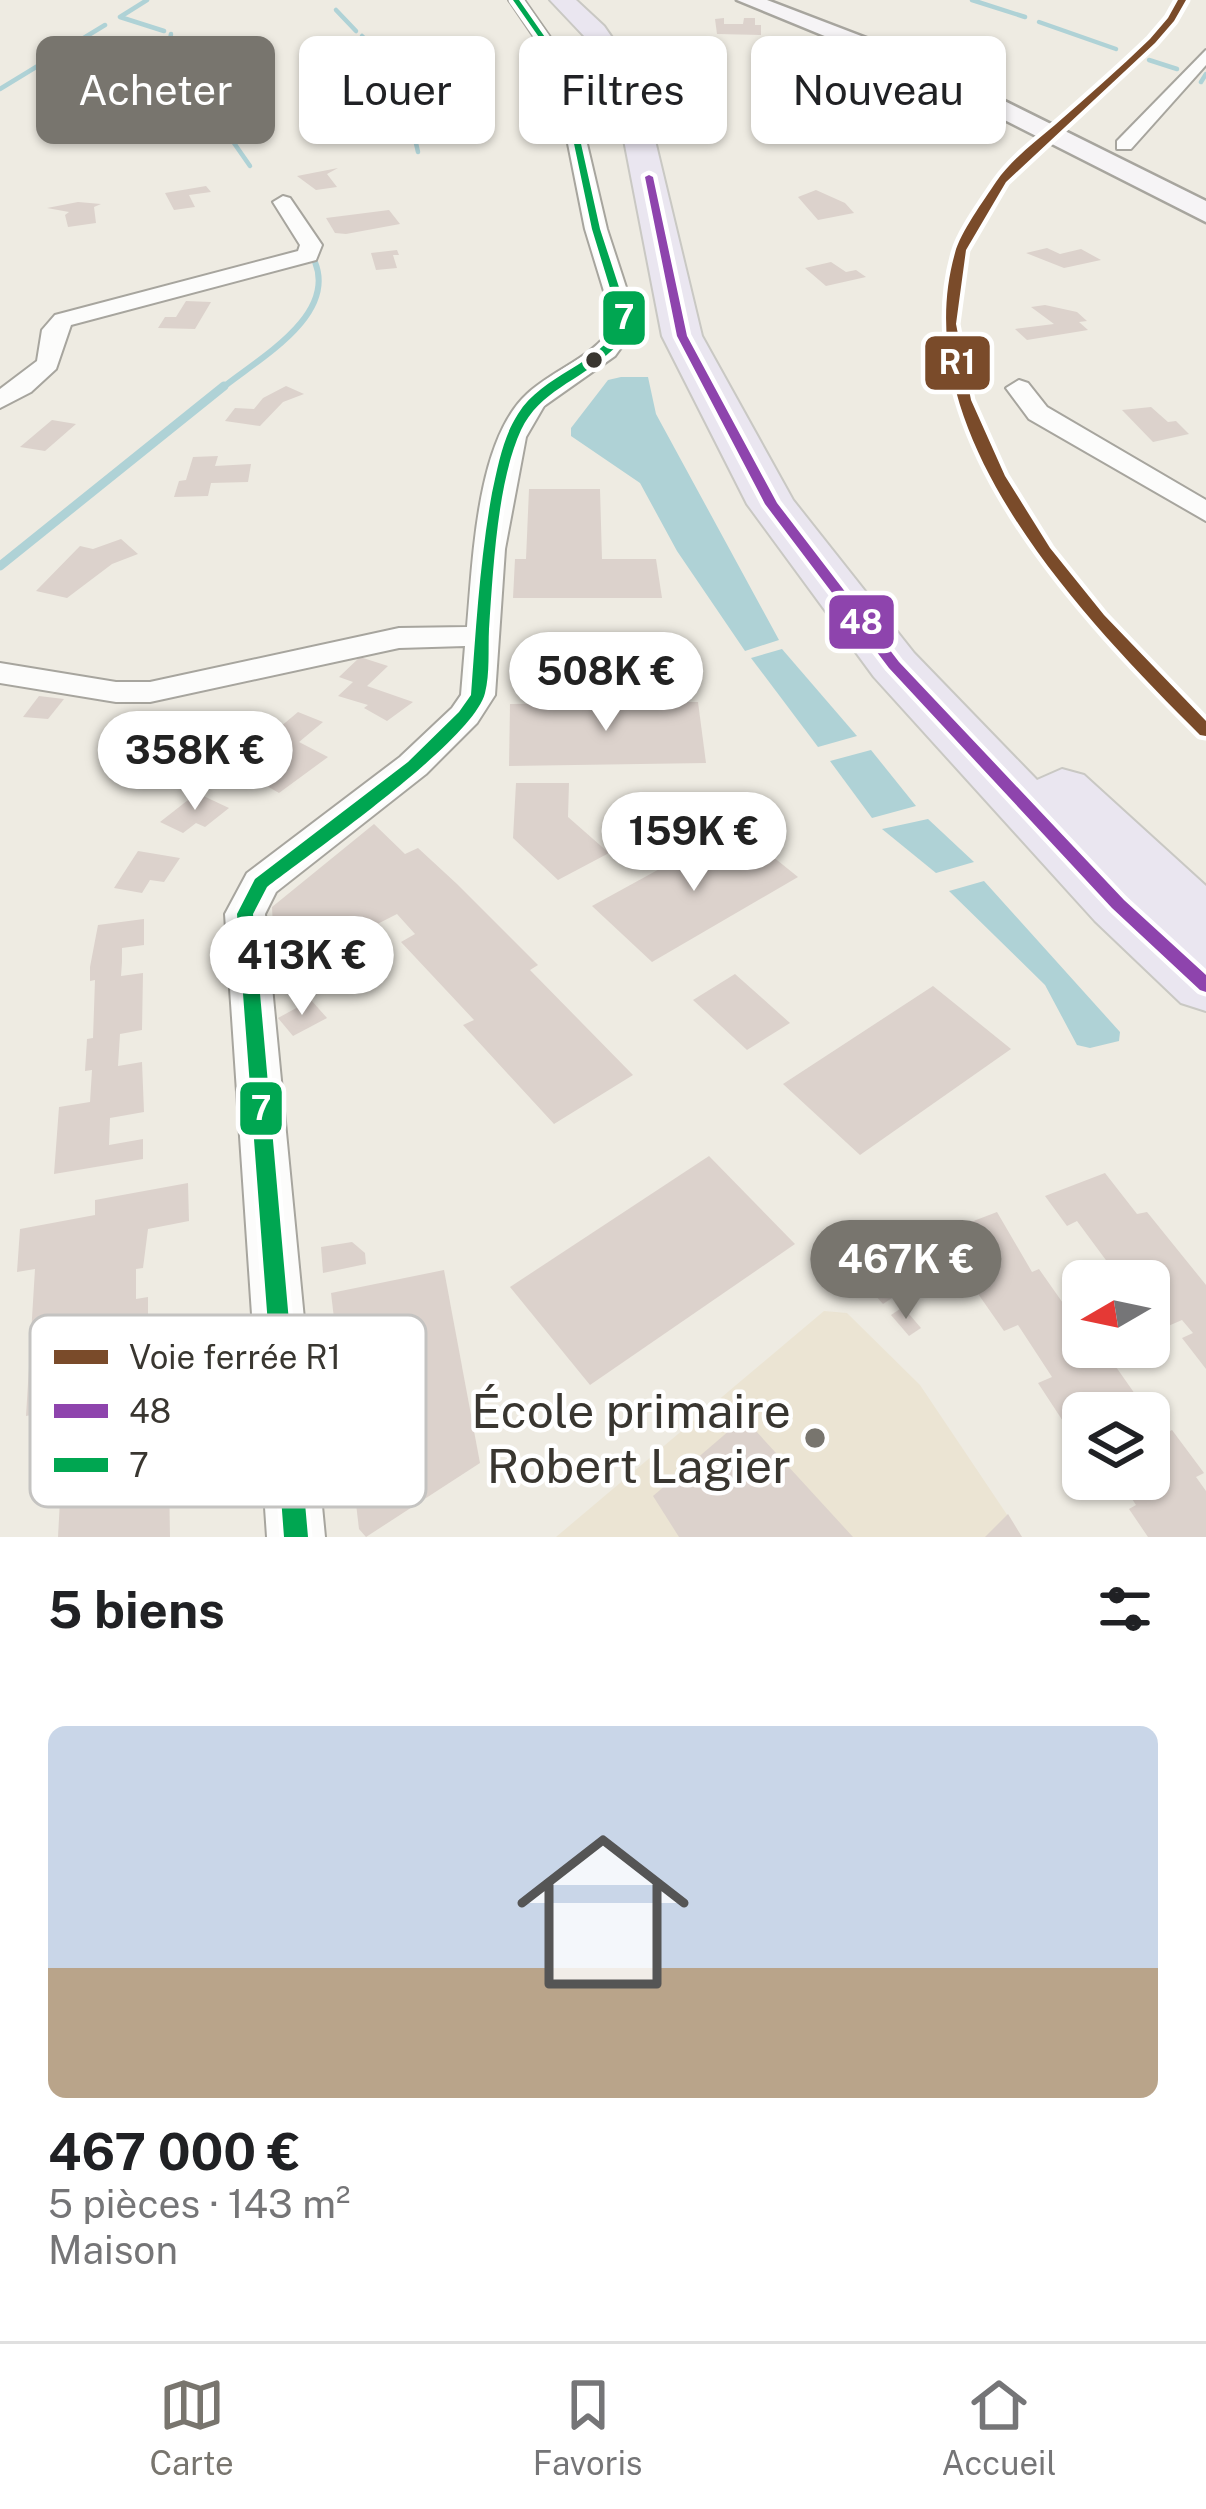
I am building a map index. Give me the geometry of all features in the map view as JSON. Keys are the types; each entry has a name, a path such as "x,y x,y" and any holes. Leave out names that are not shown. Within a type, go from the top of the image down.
{"highway":[{"path":"548,0 584,36"},
{"path":"562,0 598,36"},
{"path":"584,0 632,50 657,102 714,335 774,453 952,680 1206,925"},
{"path":"640,144 682,336 771,504 894,665 1118,904 1206,985"}],"main road":[{"path":"748,0 908,62 1049,132 1114,157 1206,213"}],"street":[{"path":"278,1315 245,914 261,884 434,747 470,711 478,695 511,439 523,415 548,388 605,352 620,338 626,324 596,229 560,62 516,0"},
{"path":"1114,157 1206,55"},
{"path":"1176,87 1205,91"},
{"path":"0,400 52,362 57,347 54,330 63,320 308,255 311,245 283,202"},
{"path":"1019,388 1038,413 1206,512"},
{"path":"0,673 116,692 150,692 399,638 482,636"},
{"path":"294,1507 296,1537"}],"shaded area":[{"name":"École primaire Robert Lagier","path":"824,1311 847,1313 920,1385 1022,1537 556,1537"}],"water":[{"path":"648,377 656,414 779,640 745,651 677,551 640,483 571,436 571,428 608,380"},
{"path":"782,649 857,736 818,747 751,658"},
{"path":"871,750 916,806 872,818 830,761"},
{"path":"928,819 974,862 936,873 882,829"},
{"path":"984,881 1120,1032 1119,1041 1090,1048 1077,1045 1045,985 949,891"}],"building":[{"path":"724,18 724,24 743,24 744,18 755,18 761,35 717,34 715,19"},
{"path":"338,168 327,174 337,187 316,190 297,176"},
{"path":"206,186 211,192 189,195 195,207 174,210 165,193"},
{"path":"816,190 845,203 854,213 818,220 798,197"},
{"path":"78,202 101,204 94,207 96,223 68,227 65,215 69,212 47,208"},
{"path":"389,210 400,224 346,234 335,233 326,218"},
{"path":"1047,248 1060,254 1081,249 1101,260 1064,268 1026,253"},
{"path":"397,250 399,255 393,255 397,268 376,270 371,253"},
{"path":"831,262 866,277 826,286 805,268"},
{"path":"186,301 211,302 195,329 158,328 165,317 176,317"},
{"path":"1031,307 1077,312 1087,321 1079,322 1088,330 1027,340 1015,329 1054,324"},
{"path":"286,386 304,394 283,402 260,426 225,421 235,408 254,409 263,398"},
{"path":"1151,407 1189,434 1153,442 1122,410"},
{"path":"52,420 76,424 45,451 20,447"},
{"path":"218,456 215,466 251,464 248,482 211,483 208,496 174,497 193,457"},
{"path":"529,489 600,489 602,559 656,559 662,598 513,598 515,559 526,559"},
{"path":"121,539 138,554 112,564 67,598 36,591 80,546 93,549"},
{"path":"360,657 388,666 367,686 413,702 387,721 364,708 368,705 338,696 353,682 339,677"},
{"path":"39,696 64,699 48,719 23,717"},
{"path":"698,702 706,763 509,766 510,704"},
{"path":"298,712 323,722 299,742 328,757 279,793 267,786 287,771 265,759 282,744 267,738"},
{"path":"516,783 569,783 568,817 609,853 558,880 513,838"},
{"path":"197,793 229,808 205,827 196,823 183,833 160,822"},
{"path":"374,824 405,854 418,848 457,884 538,965 530,970 633,1075 554,1124 463,1025 474,1020 401,942 415,934 397,914 285,971 275,969 272,907"},
{"path":"736,827 798,877 652,962 592,906"},
{"path":"138,851 180,858 164,882 150,880 142,893 114,888"},
{"path":"144,919 144,945 122,948 121,976 143,973 142,1030 120,1034 118,1066 142,1062 144,1112 110,1118 109,1145 143,1139 143,1159 54,1174 59,1107 90,1102 92,1070 85,1071 87,1039 93,1038 95,980 90,981 90,967 98,925"},
{"path":"735,974 790,1023 747,1050 693,1000"},
{"path":"933,986 1011,1049 860,1155 783,1084"},
{"path":"311,1000 327,1018 293,1036 278,1018"},
{"path":"709,1156 795,1244 590,1385 510,1287"},
{"path":"1105,1173 1137,1214 1147,1212 1206,1285 1206,1369 1182,1338 1193,1333 1182,1320 1170,1325 1170,1260 1106,1260 1077,1221 1067,1226 1045,1196"},
{"path":"188,1183 189,1221 148,1229 143,1268 136,1269 136,1299 148,1297 148,1315 32,1315 35,1269 17,1272 20,1229 95,1215 95,1200"},
{"path":"997,1212 1032,1272 1039,1269 1062,1302 1062,1368 1117,1368 1134,1392 1062,1392 1062,1420 1038,1383 1052,1377 1018,1325 1004,1331 937,1235"},
{"path":"352,1242 365,1253 366,1264 323,1273 321,1247"},
{"path":"444,1270 480,1463 426,1498 426,1315 334,1315 331,1293"},
{"path":"877,1277 895,1296 883,1304 865,1284"},
{"path":"903,1307 921,1328 909,1336 891,1315"},
{"path":"30,1351 30,1415 26,1416"},
{"path":"744,1418 853,1537 679,1537 653,1496"},
{"path":"1172,1430 1204,1473 1196,1477 1206,1491 1206,1537 1148,1537 1129,1509 1136,1505 1133,1500 1170,1500"},
{"path":"60,1507 170,1507 170,1537 58,1537"},
{"path":"356,1507 412,1507 366,1537 359,1529"},
{"path":"1008,1514 1022,1537 985,1537"}],"waterway":[{"path":"147,0 120,17 164,31"},
{"path":"972,0 1025,17"},
{"path":"336,10 356,31"},
{"path":"1039,22 1116,49"},
{"path":"0,89 105,25"},
{"path":"1149,60 1177,69"},
{"path":"1201,82 1206,74"},
{"path":"235,144 250,166"},
{"path":"416,144 418,152"},
{"path":"221,389 272,351 304,319 319,282 315,262"},
{"path":"0,566 224,386"}],"rail line":[{"name":"R1","path":"1182,0 1153,41 1002,180 961,250 950,324 964,400 998,476 1044,550 1098,619 1206,731"}],"transit line":[{"name":"7","path":"278,1315 245,914 261,883 413,765 464,716 478,695 490,549 512,437 534,401 606,351 626,324 596,229 560,63 516,0"},
{"name":"48","path":"649,177 682,336 771,504 894,665 1118,904 1206,985"},
{"name":"7","path":"294,1507 296,1537"}],"place":[{"name":"École primaire Robert Lagier","path":"815,1438"}]}
